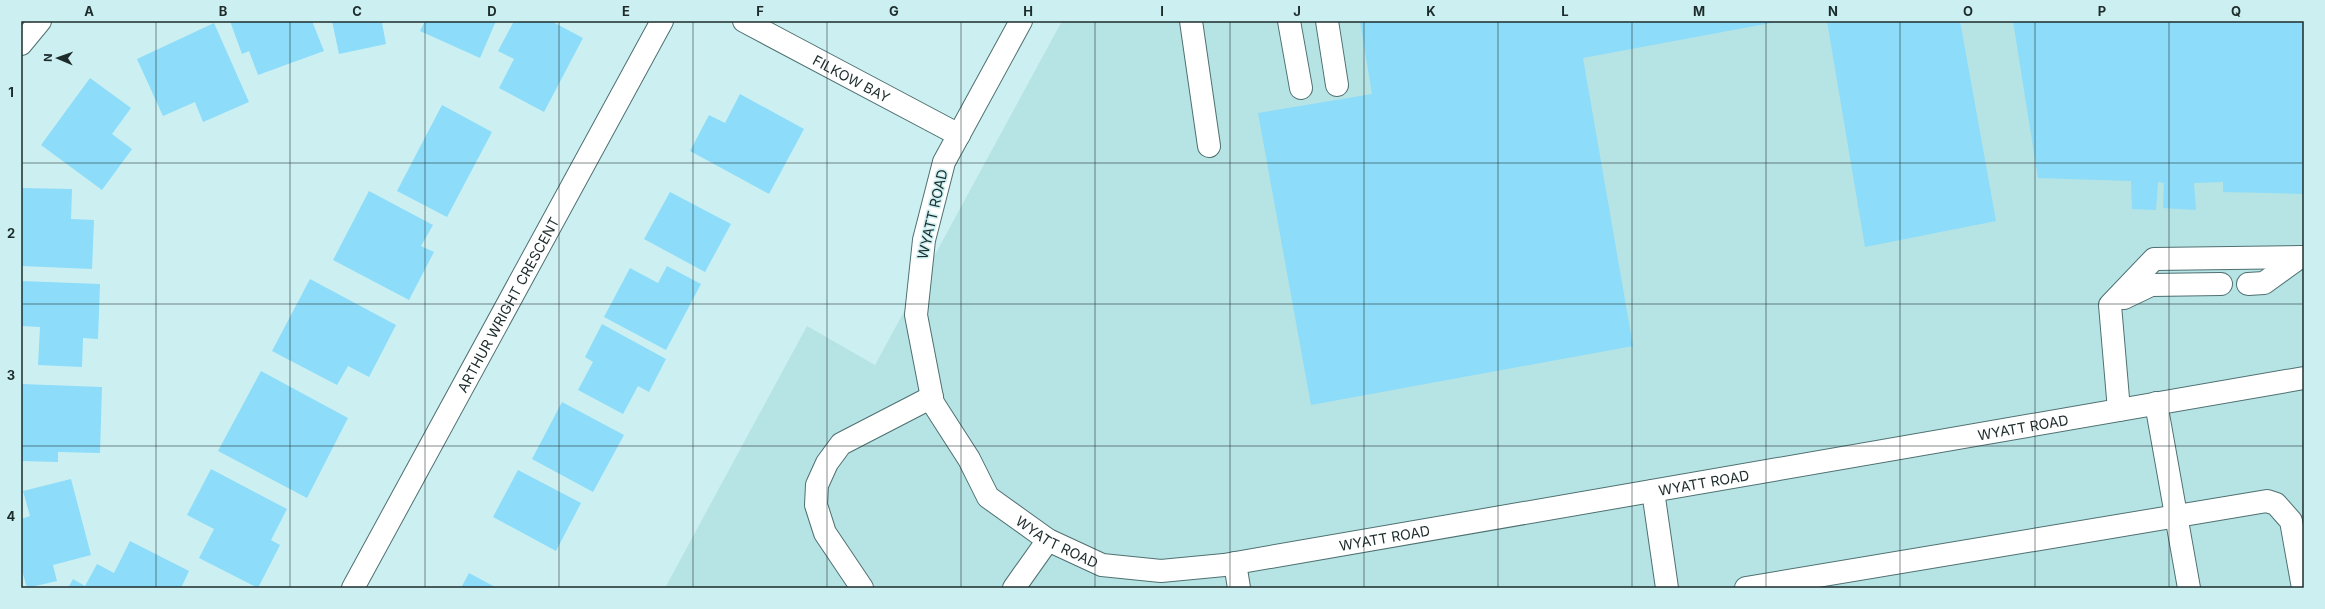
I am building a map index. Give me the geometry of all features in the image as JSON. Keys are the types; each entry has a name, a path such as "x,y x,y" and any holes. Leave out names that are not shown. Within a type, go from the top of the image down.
{"street":[{"path":"21,44 40,21"},
{"name":"ARTHUR WRIGHT CRESCENT","path":"353,588 662,21"},
{"name":"FILKOW BAY","path":"744,21 959,135"},
{"name":"WYATT ROAD","path":"1021,21 944,162 924,240 916,315 933,403 969,459 988,497 1048,540 1102,565 1161,571 1235,563 2304,378"},
{"path":"1191,21 1209,146"},
{"path":"1289,21 1301,88"},
{"path":"1327,21 1337,85"},
{"path":"2248,284 2264,283 2302,257"},
{"path":"2119,410 2110,304 2154,259 2302,257"},
{"path":"2110,304 2151,285 2221,284"},
{"path":"862,588 825,533 816,505 817,485 827,463 841,444 932,397"},
{"path":"2156,403 2189,588"},
{"path":"1653,491 1667,588"},
{"path":"1746,588 2255,501 2267,501 2276,504 2291,521 2303,588"},
{"path":"1014,588 1048,540"},
{"path":"1235,563 1239,588"}],"shaded area":[{"path":"1062,21 2304,21 2304,588 665,588 807,326 875,365"}],"building":[{"path":"230,21 312,21 324,51 258,75 249,51 242,54"},
{"path":"332,21 390,21 382,23 386,44 339,54"},
{"path":"425,21 496,21 480,58 420,31"},
{"path":"514,21 551,21 583,38 544,112 499,88 514,59 498,51"},
{"path":"1360,21 1781,21 1583,58 1633,346 1311,405 1258,113 1372,94"},
{"path":"1827,21 1960,21 1996,221 1865,247"},
{"path":"2013,21 2304,21 2304,194 2223,192 2223,182 2194,183 2196,210 2163,208 2164,183 2158,182 2156,210 2132,209 2131,181 2038,178"},
{"path":"214,23 249,102 203,122 195,102 163,116 137,59"},
{"path":"90,78 131,108 112,134 132,149 102,190 41,145"},
{"path":"740,94 804,129 769,194 690,151 709,115 725,123"},
{"path":"442,105 492,132 447,217 397,191"},
{"path":"21,188 72,189 71,219 94,220 92,269 21,266"},
{"path":"369,191 433,225 421,246 434,252 409,300 333,260"},
{"path":"670,192 731,224 705,272 644,239"},
{"path":"667,266 701,284 666,350 604,317 630,268 658,283"},
{"path":"310,279 396,325 369,377 348,366 337,385 272,351"},
{"path":"21,281 100,284 98,339 83,338 82,367 38,365 40,327 21,326"},
{"path":"602,324 666,359 649,392 638,386 623,414 578,390 593,362 585,357"},
{"path":"261,371 348,418 307,498 218,451"},
{"path":"21,384 102,387 100,453 58,452 58,462 21,461"},
{"path":"562,402 624,435 593,492 532,459"},
{"path":"211,469 287,509 271,540 280,545 258,588 199,558 214,529 187,515"},
{"path":"518,470 581,503 556,551 493,517"},
{"path":"71,479 91,555 53,565 57,581 27,588 21,567 21,519 30,516 23,491"},
{"path":"130,541 189,571 181,588 68,588 73,579 85,586 97,564 114,573"},
{"path":"469,573 497,588 461,588"}]}
